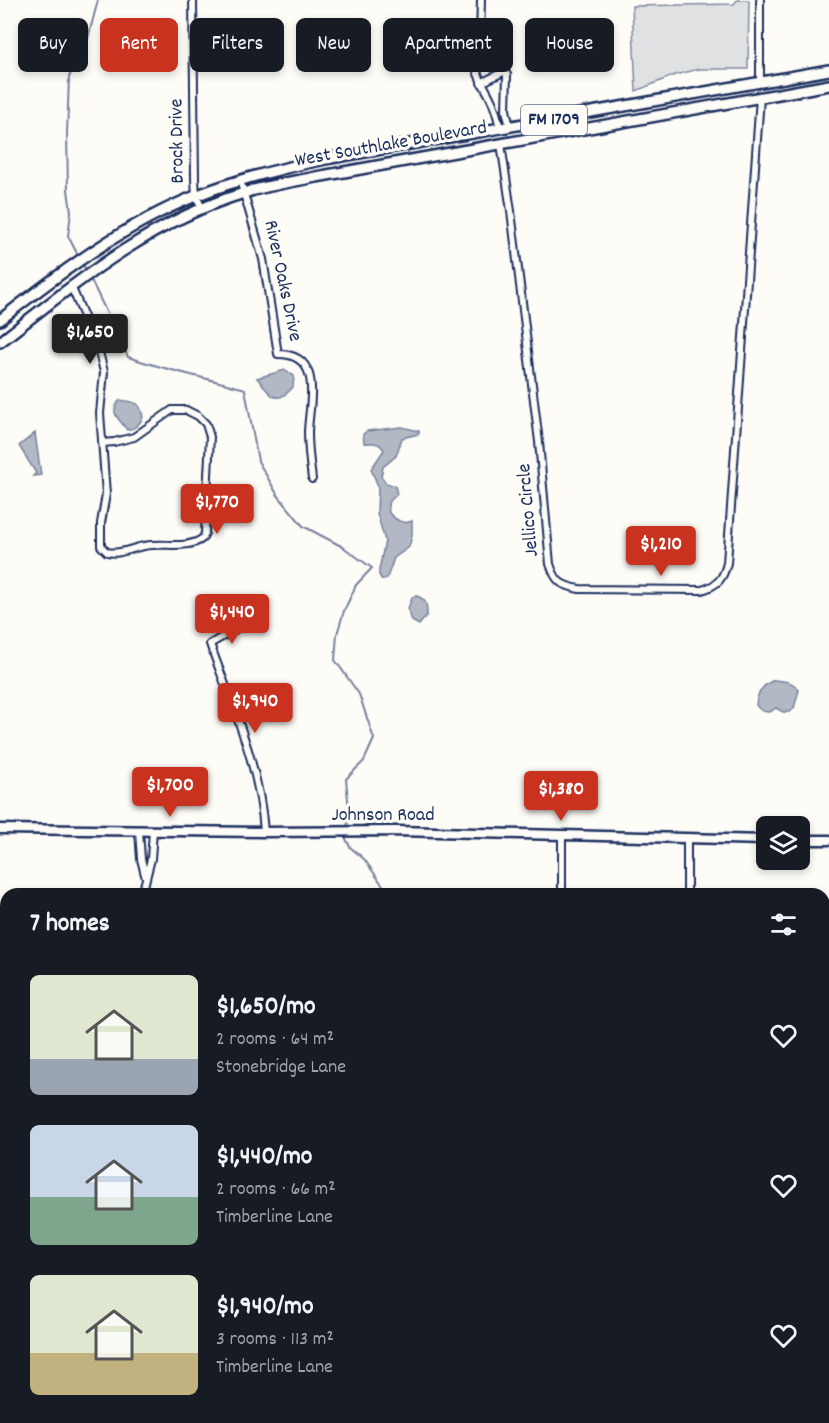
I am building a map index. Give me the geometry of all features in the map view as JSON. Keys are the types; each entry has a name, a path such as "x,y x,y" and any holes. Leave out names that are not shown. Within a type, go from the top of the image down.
{"main road":[{"name":"West Southlake Boulevard","path":"0,320 94,250 160,212 240,180 304,164 829,70"},
{"path":"760,82 760,97"},
{"name":"West Southlake Boulevard","path":"0,342 97,267 141,239 202,208 244,193 316,177 829,85"},
{"path":"497,144 505,138 510,127"}],"street":[{"name":"Brock Drive","path":"193,0 195,179 196,196 202,208"},
{"path":"481,0 481,18"},
{"path":"760,0 760,82"},
{"path":"476,72 494,106 500,129"},
{"path":"481,83 503,72"},
{"path":"505,72 508,84 505,97 506,110 510,127"},
{"name":"Jellico Circle","path":"497,144 511,211 539,442 550,564 555,578 565,586 579,589 702,590 715,586 724,577 727,563 760,97"},
{"name":"River Oaks Drive","path":"240,180 263,259 278,354 287,354 303,362 312,380 308,434 312,479"},
{"path":"74,284 103,366 104,379 100,413 102,443 106,494 100,538 104,550 116,553 144,545 192,543 203,538 206,533 210,437 203,420 190,411 172,410 159,417 149,428 135,437 102,443"},
{"path":"241,626 210,644 247,748 262,807 264,832"},
{"name":"Johnson Road","path":"0,829 355,831 756,840"},
{"path":"139,831 141,859 146,876"},
{"path":"143,888 151,859 153,831"},
{"path":"561,835 562,888"},
{"path":"687,838 687,888"},
{"path":"810,840 829,840"}],"shaded area":[{"path":"737,0 749,0 748,69 699,69 675,75 636,91 632,6 734,4"},
{"path":"285,370 294,376 293,387 281,397 272,396 257,378"},
{"path":"120,400 139,405 143,417 132,429 127,430 116,416 115,409"},
{"path":"402,427 419,431 419,434 402,438 396,456 383,467 381,476 386,483 395,486 397,494 388,503 389,513 400,521 412,521 412,536 409,547 394,558 387,578 382,580 379,570 385,541 377,513 378,486 371,469 384,450 377,444 364,443 363,434 367,431"},
{"path":"35,433 41,475 33,476 36,473 19,446"},
{"path":"417,596 425,601 427,608 427,615 419,625 412,621 408,609 412,597"},
{"path":"774,680 791,683 799,690 794,708 790,712 783,712 776,708 770,712 764,711 756,705 761,690"}],"waterway":[{"path":"79,257 68,236 71,212 68,190 67,134 69,77 87,42 98,0"},
{"path":"82,262 87,273"},
{"path":"90,278 128,357 245,389 258,461 277,494 303,526 343,547 372,568 356,585 337,634 335,660 359,694 374,739 364,761 346,779 349,811 347,829"},
{"path":"346,834 350,847 364,859 385,888"}]}
